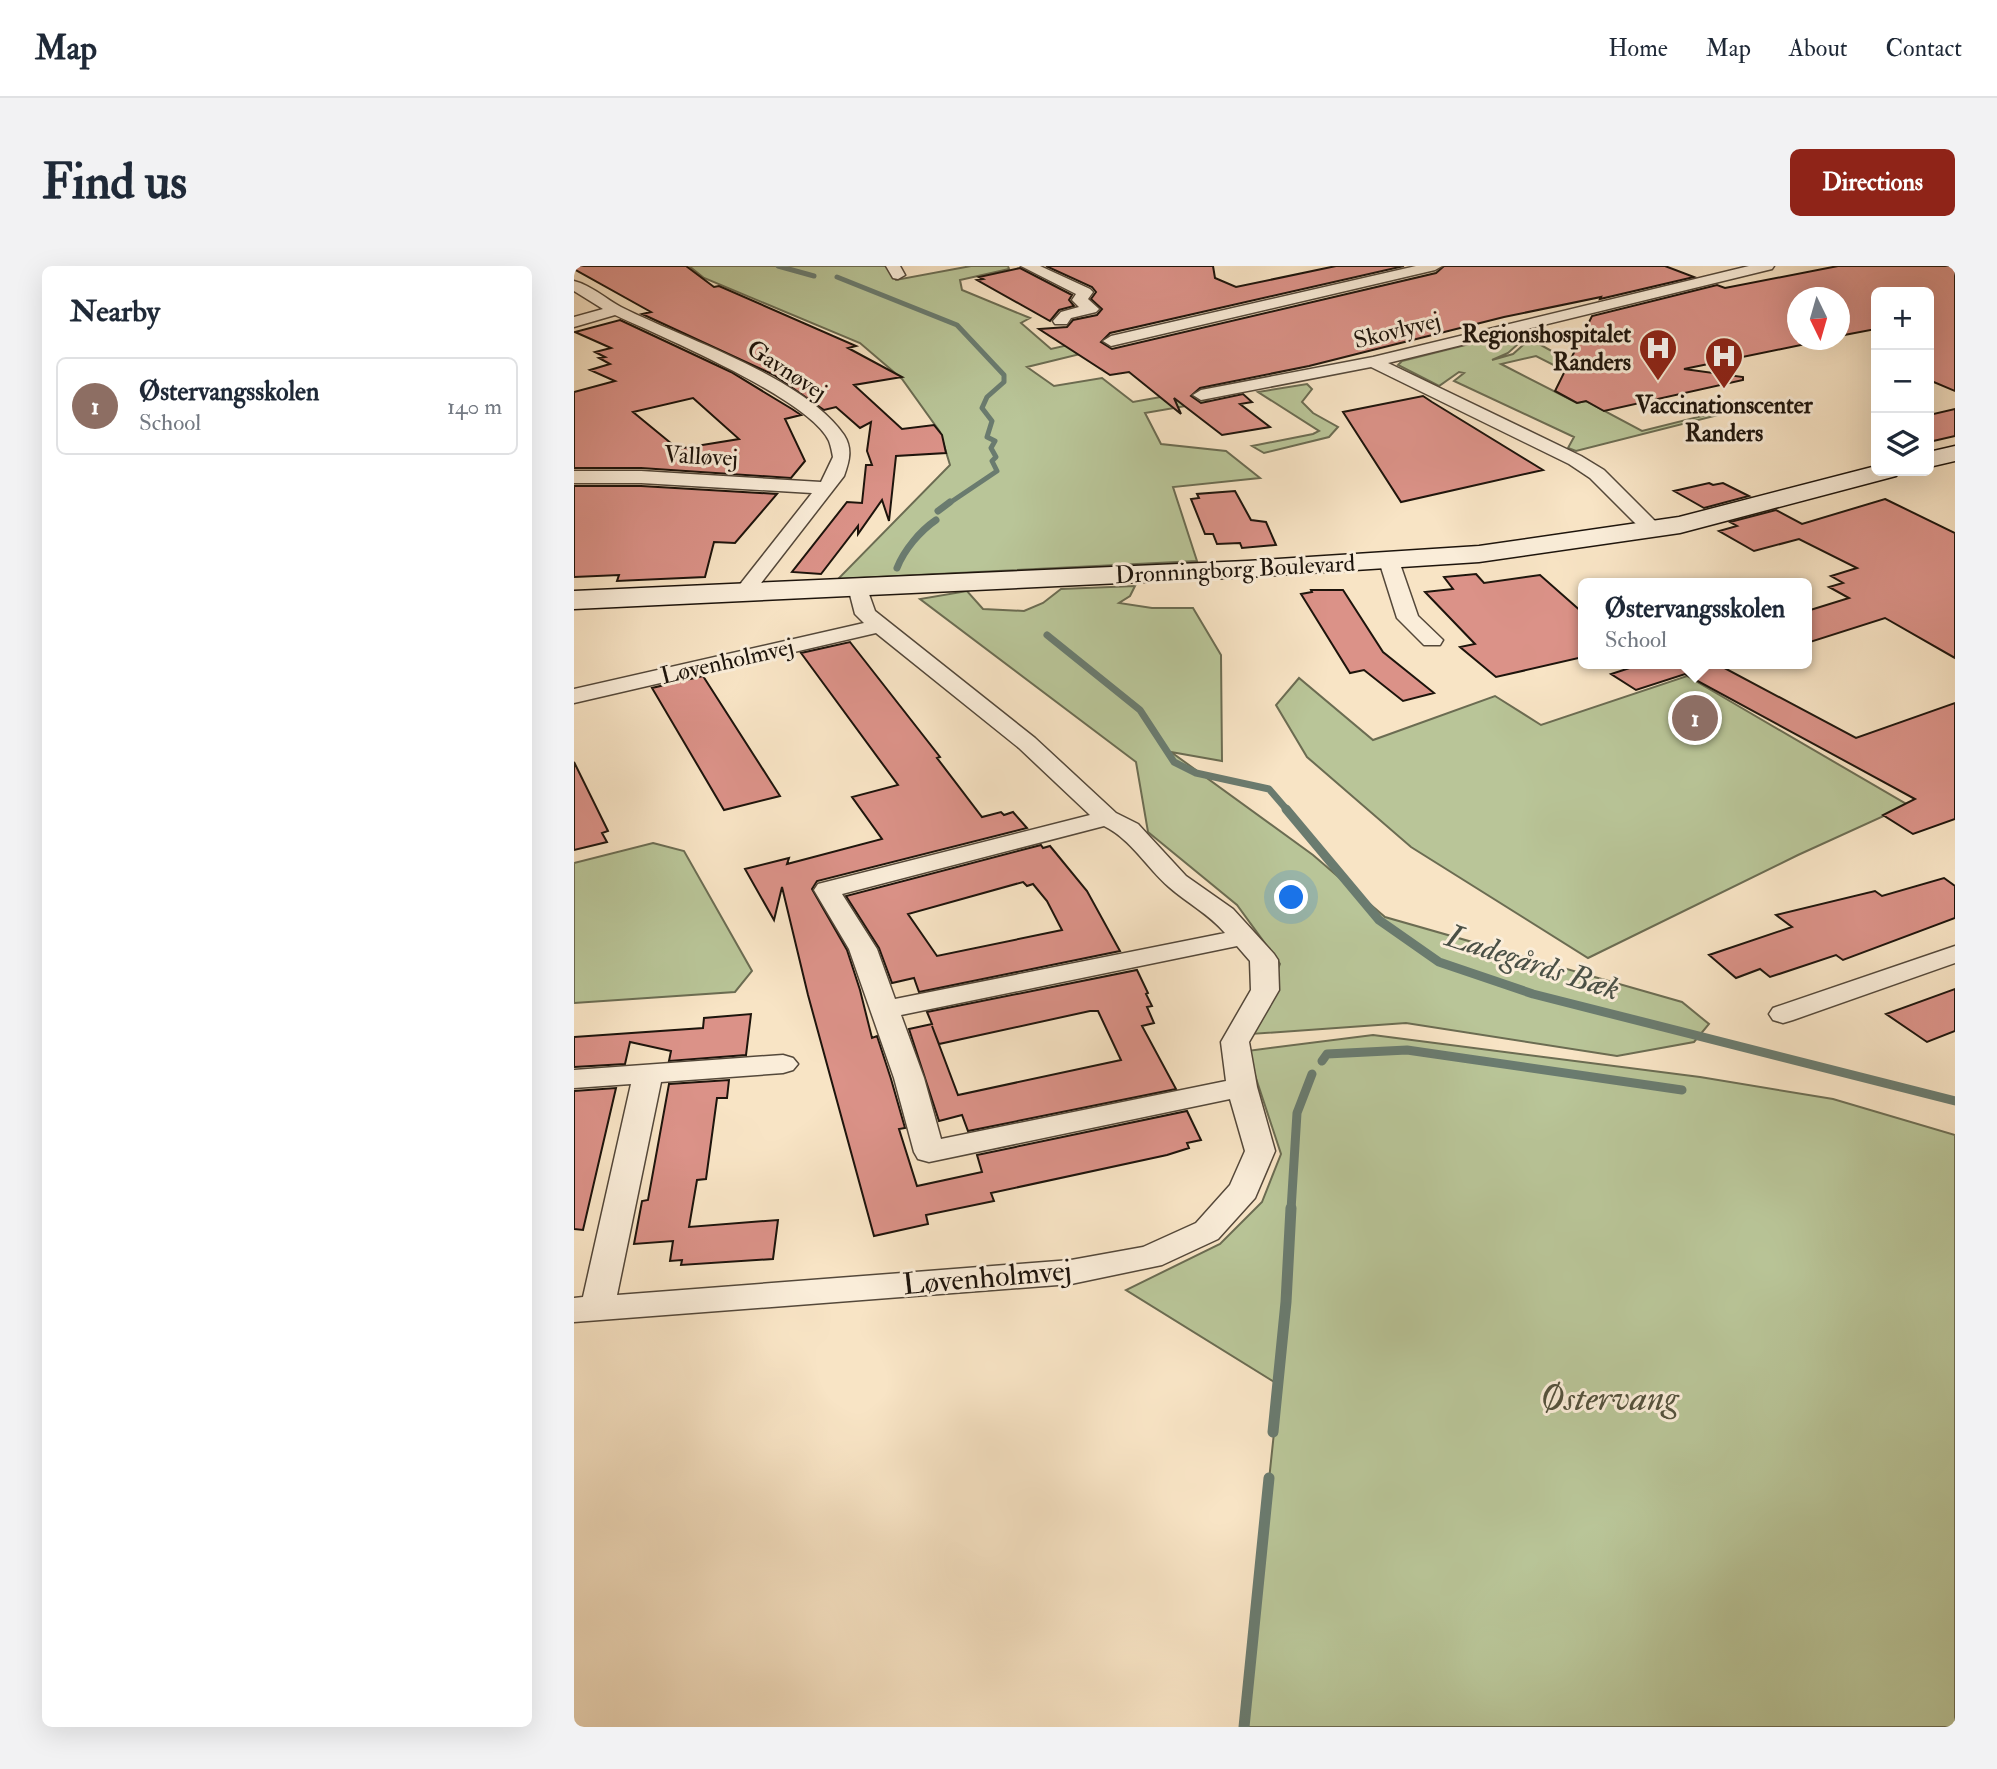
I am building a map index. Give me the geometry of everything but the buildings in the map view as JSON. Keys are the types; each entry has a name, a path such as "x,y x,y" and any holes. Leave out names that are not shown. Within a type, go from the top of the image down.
{"street":[{"path":"1028,266 1085,292 1080,300 1091,309 1066,314 1061,320"},
{"path":"1111,341 1435,266"},
{"name":"Skovlyvej","path":"1201,395 1373,362 1767,266"},
{"path":"1048,276 1071,271"},
{"name":"Gavnøvej","path":"574,285 616,310 765,380 815,415 838,438 842,457 835,476 744,592"},
{"path":"574,322 616,310"},
{"path":"1373,362 1575,460 1597,474 1653,530"},
{"path":"1934,459 1955,453"},
{"name":"Dronningborg Boulevard","path":"574,600 1389,561 1479,554 1653,530 1871,475"},
{"name":"Valløvej","path":"574,477 641,477 826,488"},
{"path":"1389,561 1408,618 1432,640"},
{"name":"Løvenholmvej","path":"648,1074 585,1309 1071,1272 1150,1257 1207,1231 1244,1190 1260,1151 1242,1087 1235,1042 1265,990 1264,960 1224,915 1177,881 1129,829 1107,818 1027,743 865,614 858,587"},
{"name":"Løvenholmvej","path":"574,696 880,626"},
{"path":"1107,818 827,890 863,949 886,1009 929,1152 1242,1087"},
{"path":"886,1009 1244,937"},
{"path":"1783,1014 1955,954"},
{"path":"574,1079 783,1063"}],"green space":[{"path":"689,266 887,266 896,280 971,266 1008,266 1009,269 960,280 962,290 1030,318 1021,323 1051,349 1090,340 1105,348 1027,367 1054,386 1102,378 1133,402 1194,391 1209,402 1145,413 1161,444 1226,451 1260,478 1173,487 1197,561 838,579 950,465 940,432 902,379 860,343 704,278"},
{"path":"1521,331 1528,335 1508,353 1492,360 1513,354 1530,339 1597,376 1585,381 1536,356 1501,364 1577,403 1586,401 1642,431 1730,409 1734,411 1576,451 1568,448 1574,437 1454,381 1464,373 1459,372 1439,386 1398,365 1402,361"},
{"path":"1307,384 1312,389 1302,402 1313,413 1338,427 1329,437 1264,453 1252,446 1319,431 1258,392"},
{"path":"1135,586 1130,596 1119,603 1152,608 1193,608 1221,655 1222,761 1171,752 1313,855 1385,917 1682,1002 1709,1024 1694,1042 1617,1056 1406,1023 1251,1034 1280,964 1237,905 1148,832 1136,762 920,599 967,591 983,609 1024,611 1043,603 1061,589"},
{"path":"1687,676 1908,805 1798,855 1588,958 1411,847 1307,757 1276,705 1299,678 1373,740 1495,696 1541,725"},
{"path":"653,843 684,851 752,971 735,992 574,1003 574,863"},
{"name":"Østervang","path":"1373,1035 1700,1077 1833,1099 1955,1135 1955,1727 1243,1727 1279,1385 1126,1290 1220,1244 1262,1202 1281,1154 1247,1051"}],"waterway":[{"name":"Ladegårds Bæk","path":"778,266 814,276"},
{"name":"Ladegårds Bæk","path":"837,277 957,325 1004,375 1004,382 987,397 982,408 992,421 987,437 995,441 991,448 996,457 992,461 997,471 948,504"},
{"name":"Ladegårds Bæk","path":"938,511 950,502"},
{"name":"Ladegårds Bæk","path":"897,568 913,541 936,520"},
{"name":"Ladegårds Bæk","path":"1047,635 1140,710 1174,762 1196,773 1269,789 1288,811"},
{"name":"Ladegårds Bæk","path":"1286,809 1379,920 1439,962 1533,994 1955,1101"},
{"path":"1322,1061 1327,1054 1407,1050 1682,1090"},
{"path":"1291,1210 1297,1113 1312,1074"},
{"path":"1273,1432 1286,1302 1291,1208"},
{"path":"1244,1727 1269,1478"}],"place":[{"name":"Regionshospitalet Randers","path":"1658,382"},
{"name":"Vaccinationscenter Randers","path":"1724,390"},
{"name":"Østervangsskolen","path":"1695,718"}]}
